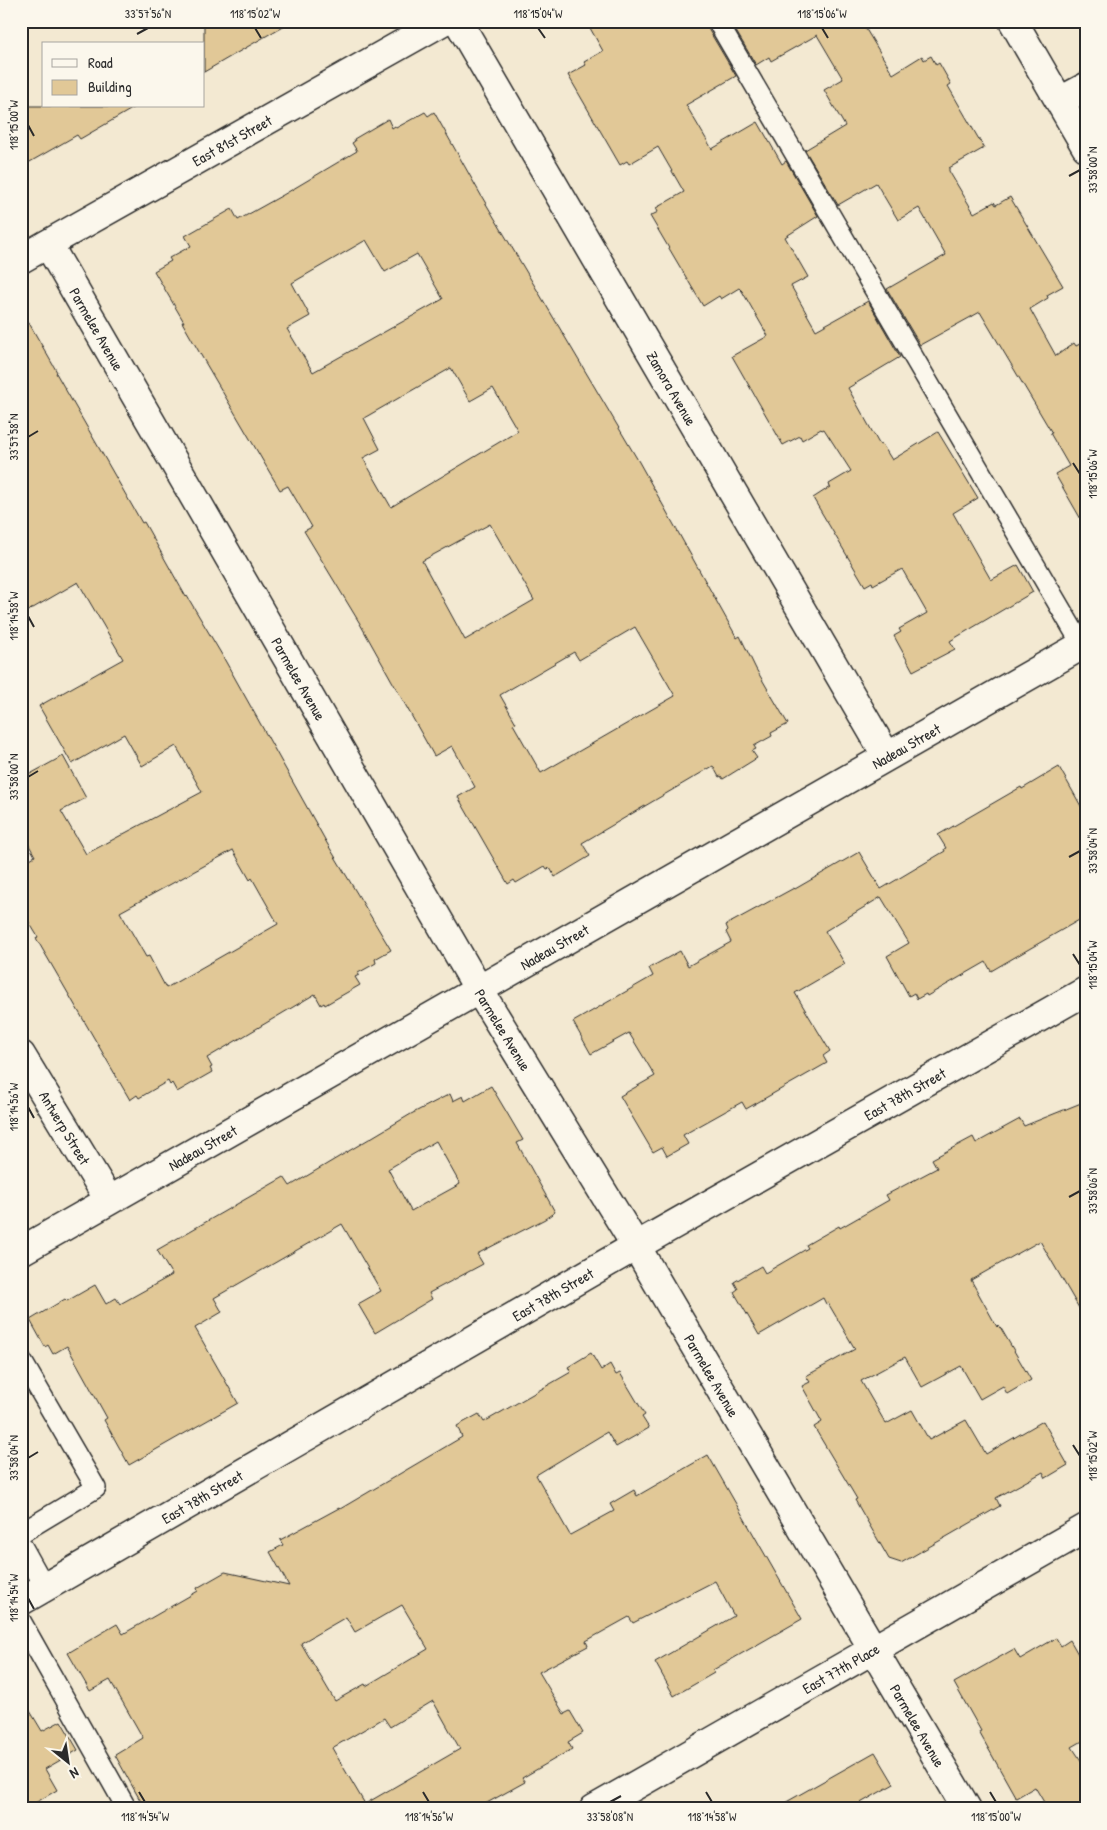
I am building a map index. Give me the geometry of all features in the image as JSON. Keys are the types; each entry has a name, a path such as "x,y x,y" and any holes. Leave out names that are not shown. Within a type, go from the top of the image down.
{"street":[{"name":"East 81st Street","path":"21,259 443,21"},
{"name":"Zamora Avenue","path":"458,21 886,755"},
{"path":"1013,21 1086,147"},
{"path":"1060,101 1086,86"},
{"name":"Parmelee Avenue","path":"48,244 478,990 636,1246 967,1809"},
{"name":"Nadeau Street","path":"21,1251 886,755 1084,644"},
{"name":"East 78th Street","path":"21,1601 636,1246 1086,991"},
{"name":"Antwerp Street","path":"21,1055 109,1200"},
{"name":"East 77th Place","path":"594,1809 1086,1528"}],"lane":[{"path":"717,21 1084,644"},
{"path":"21,1359 96,1488 21,1533"},
{"path":"21,1544 45,1587"},
{"path":"21,1621 127,1809"}],"building":[{"path":"204,21 292,21 205,71"},
{"path":"586,21 706,21 707,27 736,76 686,105 712,149 758,122 782,164 786,161 818,216 785,237 808,277 791,286 816,330 868,301 900,357 848,388 878,442 880,445 882,444 892,460 938,432 978,498 953,513 991,580 1018,565 1033,592 950,641 955,649 913,671 894,636 901,632 899,629 927,613 902,569 873,585 872,582 865,586 813,498 830,487 829,484 851,471 824,429 802,440 800,436 783,445 732,356 768,336 742,291 739,288 721,299 719,296 703,306 650,216 658,212 656,208 684,192 658,147 629,164 627,161 620,165 568,75 586,65 584,62 603,51"},
{"path":"730,21 861,21 893,74 922,56 924,60 931,56 936,65 939,63 951,84 948,86 984,148 949,168 949,171 974,213 994,202 996,205 1010,197 1063,286 1047,295 1048,298 1030,309 1056,356 1074,343 1076,346 1086,341 1086,528 1055,474 1069,466 1050,433 1052,433 980,312 920,345 887,289 946,255 919,208 898,220 876,183 838,205 805,150 845,126 824,90 843,79 817,35 771,61 769,57 756,65"},
{"path":"21,106 42,106 42,108 134,108 80,139 77,135 21,167"},
{"path":"425,112 428,116 434,112 482,197 639,462 737,638 740,636 756,669 788,724 771,733 772,736 754,746 756,749 752,751 757,758 723,779 721,776 719,777 713,766 582,843 590,856 555,877 550,868 547,869 545,866 516,883 514,880 508,884 458,797 475,787 452,746 434,756 359,622 304,531 312,527 288,486 280,490 154,271 171,261 169,258 191,246 185,236 232,209 238,220 283,195 357,151 352,143 355,141 354,139 388,119 392,128 395,126 396,128","holes":["366,240 385,272 417,254 443,299 313,372 287,329 310,316 292,283","451,368 470,401 493,388 518,431 391,507 363,458 380,449 364,418","490,524 534,600 465,640 422,561","635,627 675,696 541,773 513,724 516,723 500,695 574,652 579,660"]},
{"path":"21,309 142,523 144,522 186,597 222,655 328,845 391,950 375,959 376,963 358,973 359,975 355,977 360,985 325,1005 324,1003 321,1005 315,994 207,1058 212,1067 210,1068 212,1072 177,1092 172,1083 170,1085 168,1081 139,1098 137,1095 130,1100 21,909 21,864 35,856 21,831 21,779 63,756 86,798 61,811 86,854 202,792 176,746 142,766 124,734 72,764 39,706 123,659 78,582 21,615","holes":["233,850 250,880 252,878 278,924 166,988 149,956 146,957 120,912"]},
{"path":"1059,767 1086,815 1086,916 991,971 986,962 927,996 926,994 917,999 914,993 909,996 887,956 909,943 881,897 825,931 845,964 795,993 830,1051 823,1056 827,1063 746,1109 742,1102 683,1135 688,1144 667,1156 662,1147 653,1152 620,1096 655,1076 629,1033 591,1054 573,1022 653,976 649,968 680,951 688,966 731,942 726,932 728,930 726,925 795,889 859,852 881,889 945,851 944,849 946,848 938,835"},
{"path":"491,1086 523,1140 517,1143 555,1212 477,1254 483,1264 429,1293 432,1299 375,1333 358,1304 381,1291 342,1224 214,1298 222,1312 195,1328 238,1403 129,1465 104,1420 107,1418 67,1346 53,1354 48,1345 45,1347 30,1320 65,1299 67,1301 95,1285 106,1304 116,1298 120,1304 172,1275 157,1250 284,1177 290,1186 411,1114 450,1094 453,1101 463,1096 465,1101","holes":["436,1141 460,1184 411,1211 388,1169"]},
{"path":"1086,1101 1086,1320 1040,1241 971,1280 997,1327 999,1325 1031,1380 1007,1394 1003,1386 980,1399 961,1366 922,1387 905,1357 861,1381 886,1424 912,1410 929,1440 966,1420 986,1454 1043,1421 1068,1465 1046,1478 1043,1472 996,1498 1000,1506 901,1563 889,1559 855,1500 857,1499 814,1427 822,1422 802,1386 810,1382 806,1376 855,1349 828,1303 826,1304 823,1298 759,1335 734,1292 738,1289 734,1282 761,1266 765,1273 808,1248 806,1245 889,1200 886,1195 937,1168 932,1159 973,1137 976,1143 1020,1119 1024,1126"},
{"path":"591,1353 601,1370 610,1364 616,1375 620,1373 645,1415 642,1417 649,1428 616,1447 607,1432 536,1475 570,1535 614,1511 610,1504 634,1490 637,1496 708,1455 802,1619 713,1670 714,1673 674,1696 655,1662 734,1616 715,1581 633,1623 629,1617 586,1641 588,1646 539,1672 564,1714 570,1711 583,1733 568,1742 572,1749 522,1778 525,1782 476,1809 145,1809 115,1755 143,1738 110,1680 90,1691 68,1653 117,1624 123,1634 198,1591 197,1588 225,1572 289,1586 270,1552 283,1545 280,1540 340,1509 462,1437 457,1426 479,1414 484,1422 571,1372 568,1367","holes":["402,1605 428,1649 366,1686 365,1684 335,1701 301,1643 346,1617 355,1632","433,1701 460,1749 365,1804 332,1748 384,1718 390,1727"]},
{"path":"1056,1638 1061,1646 1070,1640 1086,1668 1086,1739 1072,1747 1086,1768 1086,1803 1076,1809 1048,1809 1035,1787 1016,1798 954,1683 1014,1649 1020,1659"},
{"path":"21,1696 42,1731 61,1721 78,1750 45,1769 57,1790 25,1809 21,1809"},
{"path":"875,1752 894,1784 850,1809 774,1809"}]}
